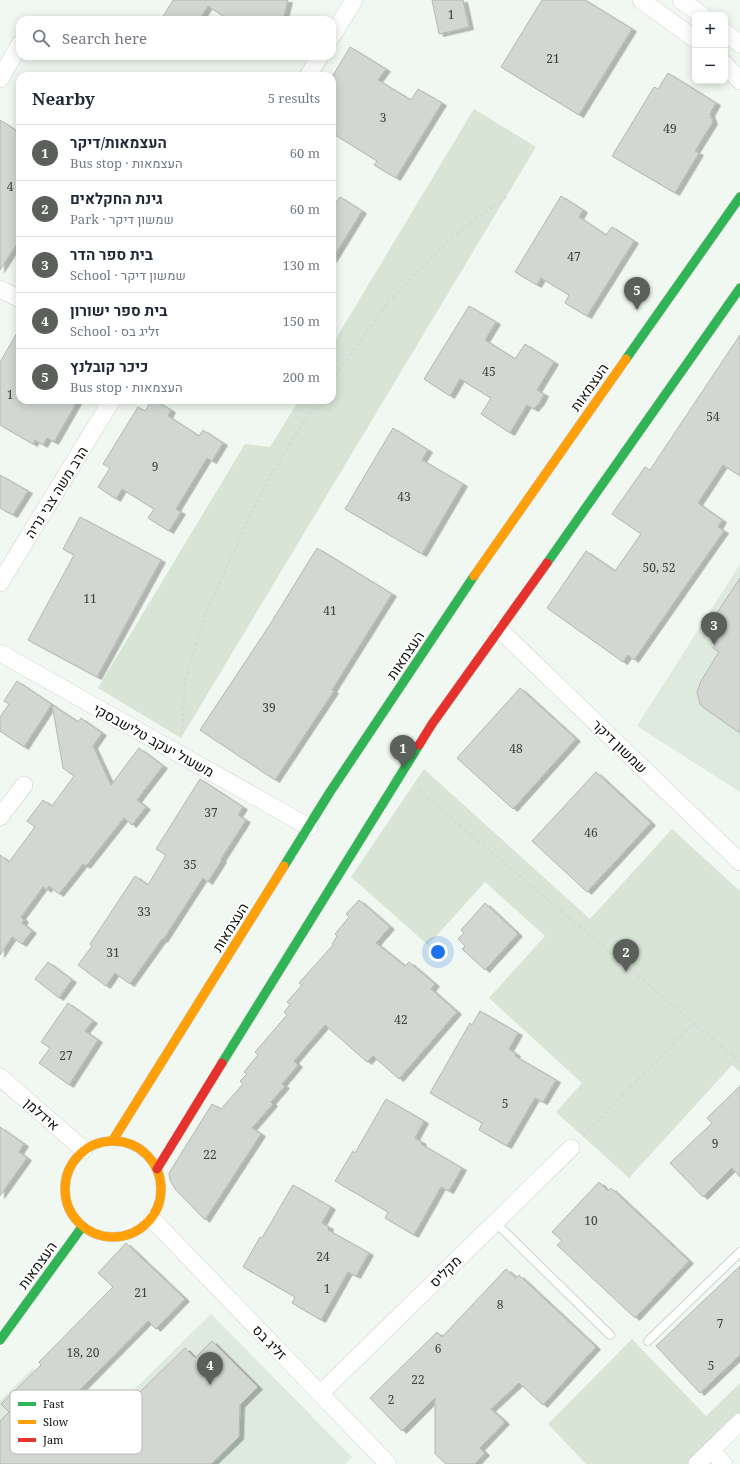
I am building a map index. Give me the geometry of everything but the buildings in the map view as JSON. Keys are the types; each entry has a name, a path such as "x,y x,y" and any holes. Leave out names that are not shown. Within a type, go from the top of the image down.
{"main road":[{"name":"העצמאות","path":"113,1140 335,786 499,539 740,197"},
{"path":"157,1169 432,724 500,630 740,288"},
{"path":"113,1140 128,1143 142,1150 157,1169 160,1174 162,1190 159,1205 152,1219 139,1230 124,1237 107,1238 91,1234 78,1224 68,1210 64,1193 66,1177 73,1162 84,1150 97,1143 113,1140"},
{"name":"העצמאות","path":"0,1340 82,1227"}],"street":[{"path":"336,29 354,0"},
{"path":"641,0 692,37"},
{"path":"681,0 698,12"},
{"path":"728,34 740,44"},
{"path":"0,79 16,51"},
{"path":"310,72 318,60"},
{"path":"728,67 740,81"},
{"path":"0,289 16,297"},
{"name":"הרב משה צבי נריה","path":"0,583 110,404"},
{"name":"שמשון דיקר","path":"500,630 740,862"},
{"name":"משעול יעקב טלישבסקי","path":"0,653 309,827"},
{"path":"0,817 24,785"},
{"name":"אידלמן","path":"0,1077 84,1150"},
{"name":"מקליס","path":"320,1394 571,1148"},
{"name":"זליג בס","path":"152,1219 388,1464"},
{"path":"697,1464 740,1422"},
{"path":"711,1450 724,1464"}],"lane":[{"path":"495,1222 610,1335"},
{"path":"648,1341 740,1252"}],"path":[{"path":"336,374 388,302 451,238 507,196"},
{"path":"181,755 185,682 206,613 250,515 276,466 315,404"},
{"path":"401,775 740,1062"},
{"path":"571,1148 694,1023"}],"shaded area":[{"path":"740,564 740,792 637,726"},
{"path":"211,1314 352,1457 345,1464 0,1464 0,1401 10,1391 10,1454 142,1454 142,1390 134,1390"},
{"path":"33,1368 54,1390 11,1390"}],"green space":[{"path":"474,109 536,147 181,738 98,688 245,444 270,447 297,404 336,404 336,338"},
{"path":"424,769 590,919 672,829 740,891 740,1072 732,1065 629,1178 556,1112 582,1083 489,998 545,936 485,882 428,945 351,877"},
{"path":"632,1339 706,1416 740,1383 740,1422 697,1464 586,1464 548,1424"}],"traffic: fast":[{"path":"626,359 740,197"},
{"path":"547,563 740,288"},
{"path":"284,866 330,792 474,576"},
{"path":"222,1063 419,745"},
{"path":"0,1340 82,1227"}],"traffic: slow":[{"path":"474,576 626,359"},
{"path":"113,1140 284,866"},
{"path":"104,1141 122,1141 132,1144 140,1149 153,1162 158,1170 161,1180 161,1189 161,1198 158,1208 147,1223 140,1229 132,1234 122,1237 104,1237 94,1234 86,1229 73,1216 68,1208 65,1198 65,1180 68,1170 73,1162 86,1149 94,1144 104,1141"}],"traffic: jam":[{"path":"419,745 432,724 547,563"},
{"path":"157,1169 222,1063"}],"place":[{"name":"כיכר קובלנץ","path":"637,310"},
{"name":"בית ספר הדר","path":"714,645"},
{"name":"העצמאות/דיקר","path":"403,768"},
{"name":"גינת החקלאים","path":"626,972"},
{"name":"בית ספר ישורון","path":"210,1385"}]}
